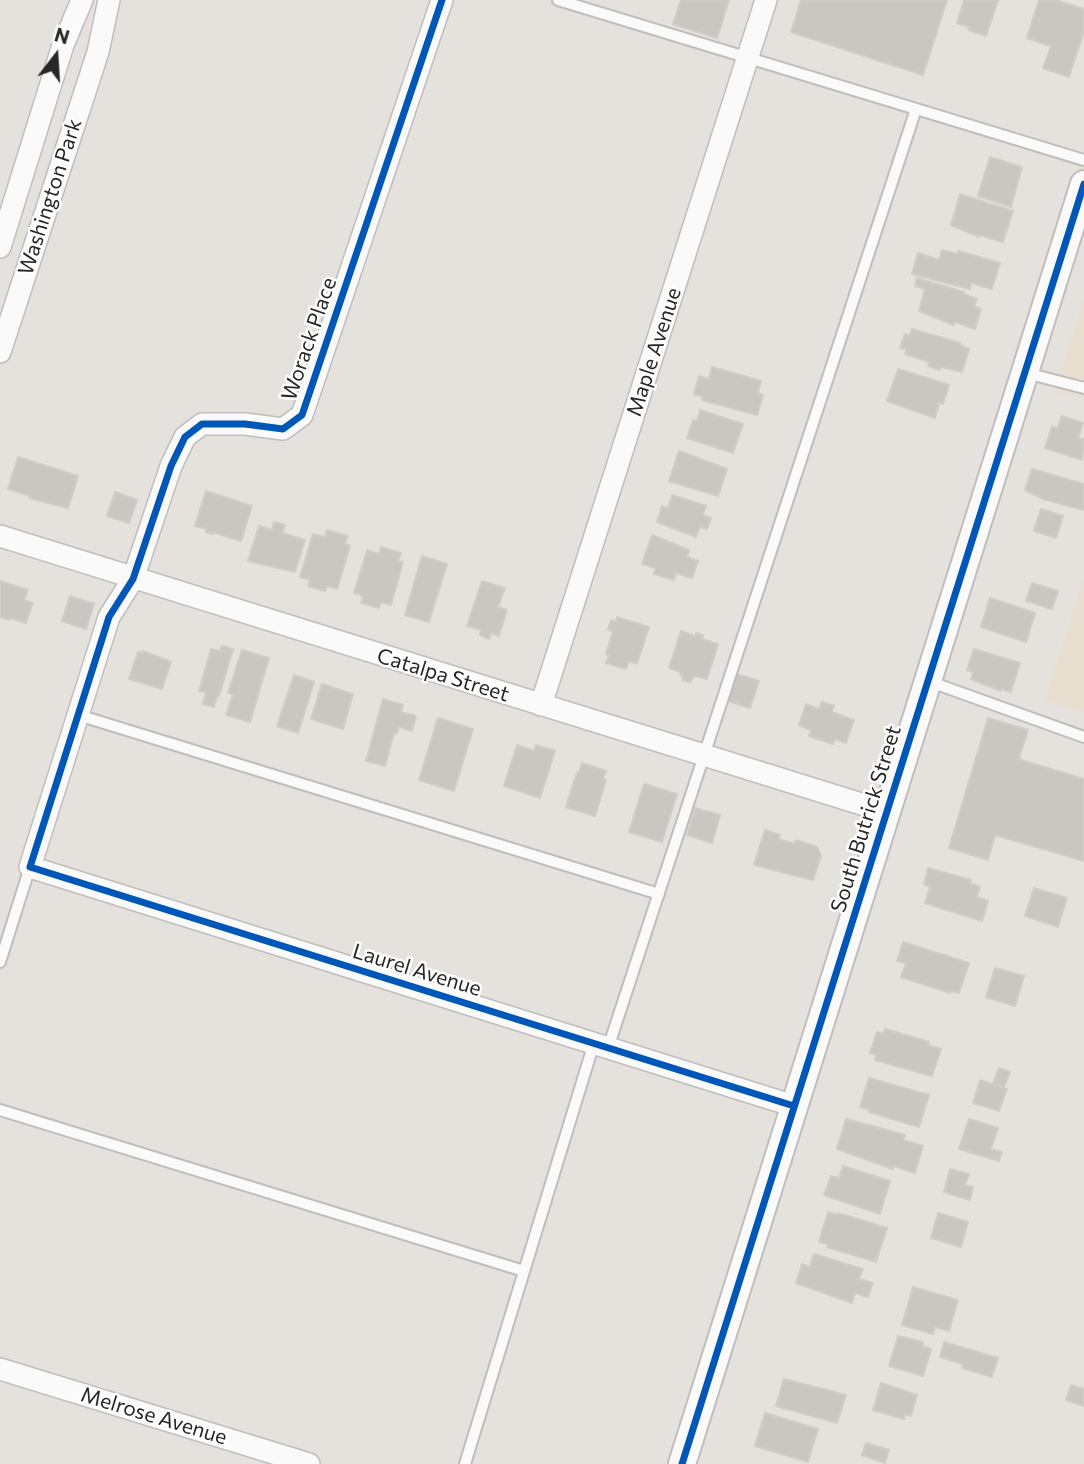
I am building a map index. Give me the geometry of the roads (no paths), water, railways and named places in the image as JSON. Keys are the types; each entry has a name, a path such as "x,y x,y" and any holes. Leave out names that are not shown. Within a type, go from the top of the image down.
{"street":[{"name":"Washington Park","path":"0,247 63,45 82,0"},
{"name":"Washington Park","path":"0,352 97,52 109,0"},
{"name":"Worack Place","path":"30,867 109,617 133,579 171,466 185,437 202,424 245,424 283,429 302,415 442,0"},
{"name":"Maple Avenue","path":"541,705 766,0"},
{"name":"South Butrick Street","path":"682,1464 1084,184"},
{"name":"Catalpa Street","path":"0,536 887,812"},
{"name":"Laurel Avenue","path":"30,867 794,1106"},
{"name":"Melrose Avenue","path":"0,1369 309,1464"}],"lane":[{"path":"558,0 1084,160"},
{"path":"465,1464 524,1271 601,1045 659,894 916,109"},
{"path":"1025,372 1084,388"},
{"path":"928,681 1084,737"},
{"path":"78,715 659,894"},
{"path":"0,962 30,867"},
{"path":"0,1110 524,1271"}]}
